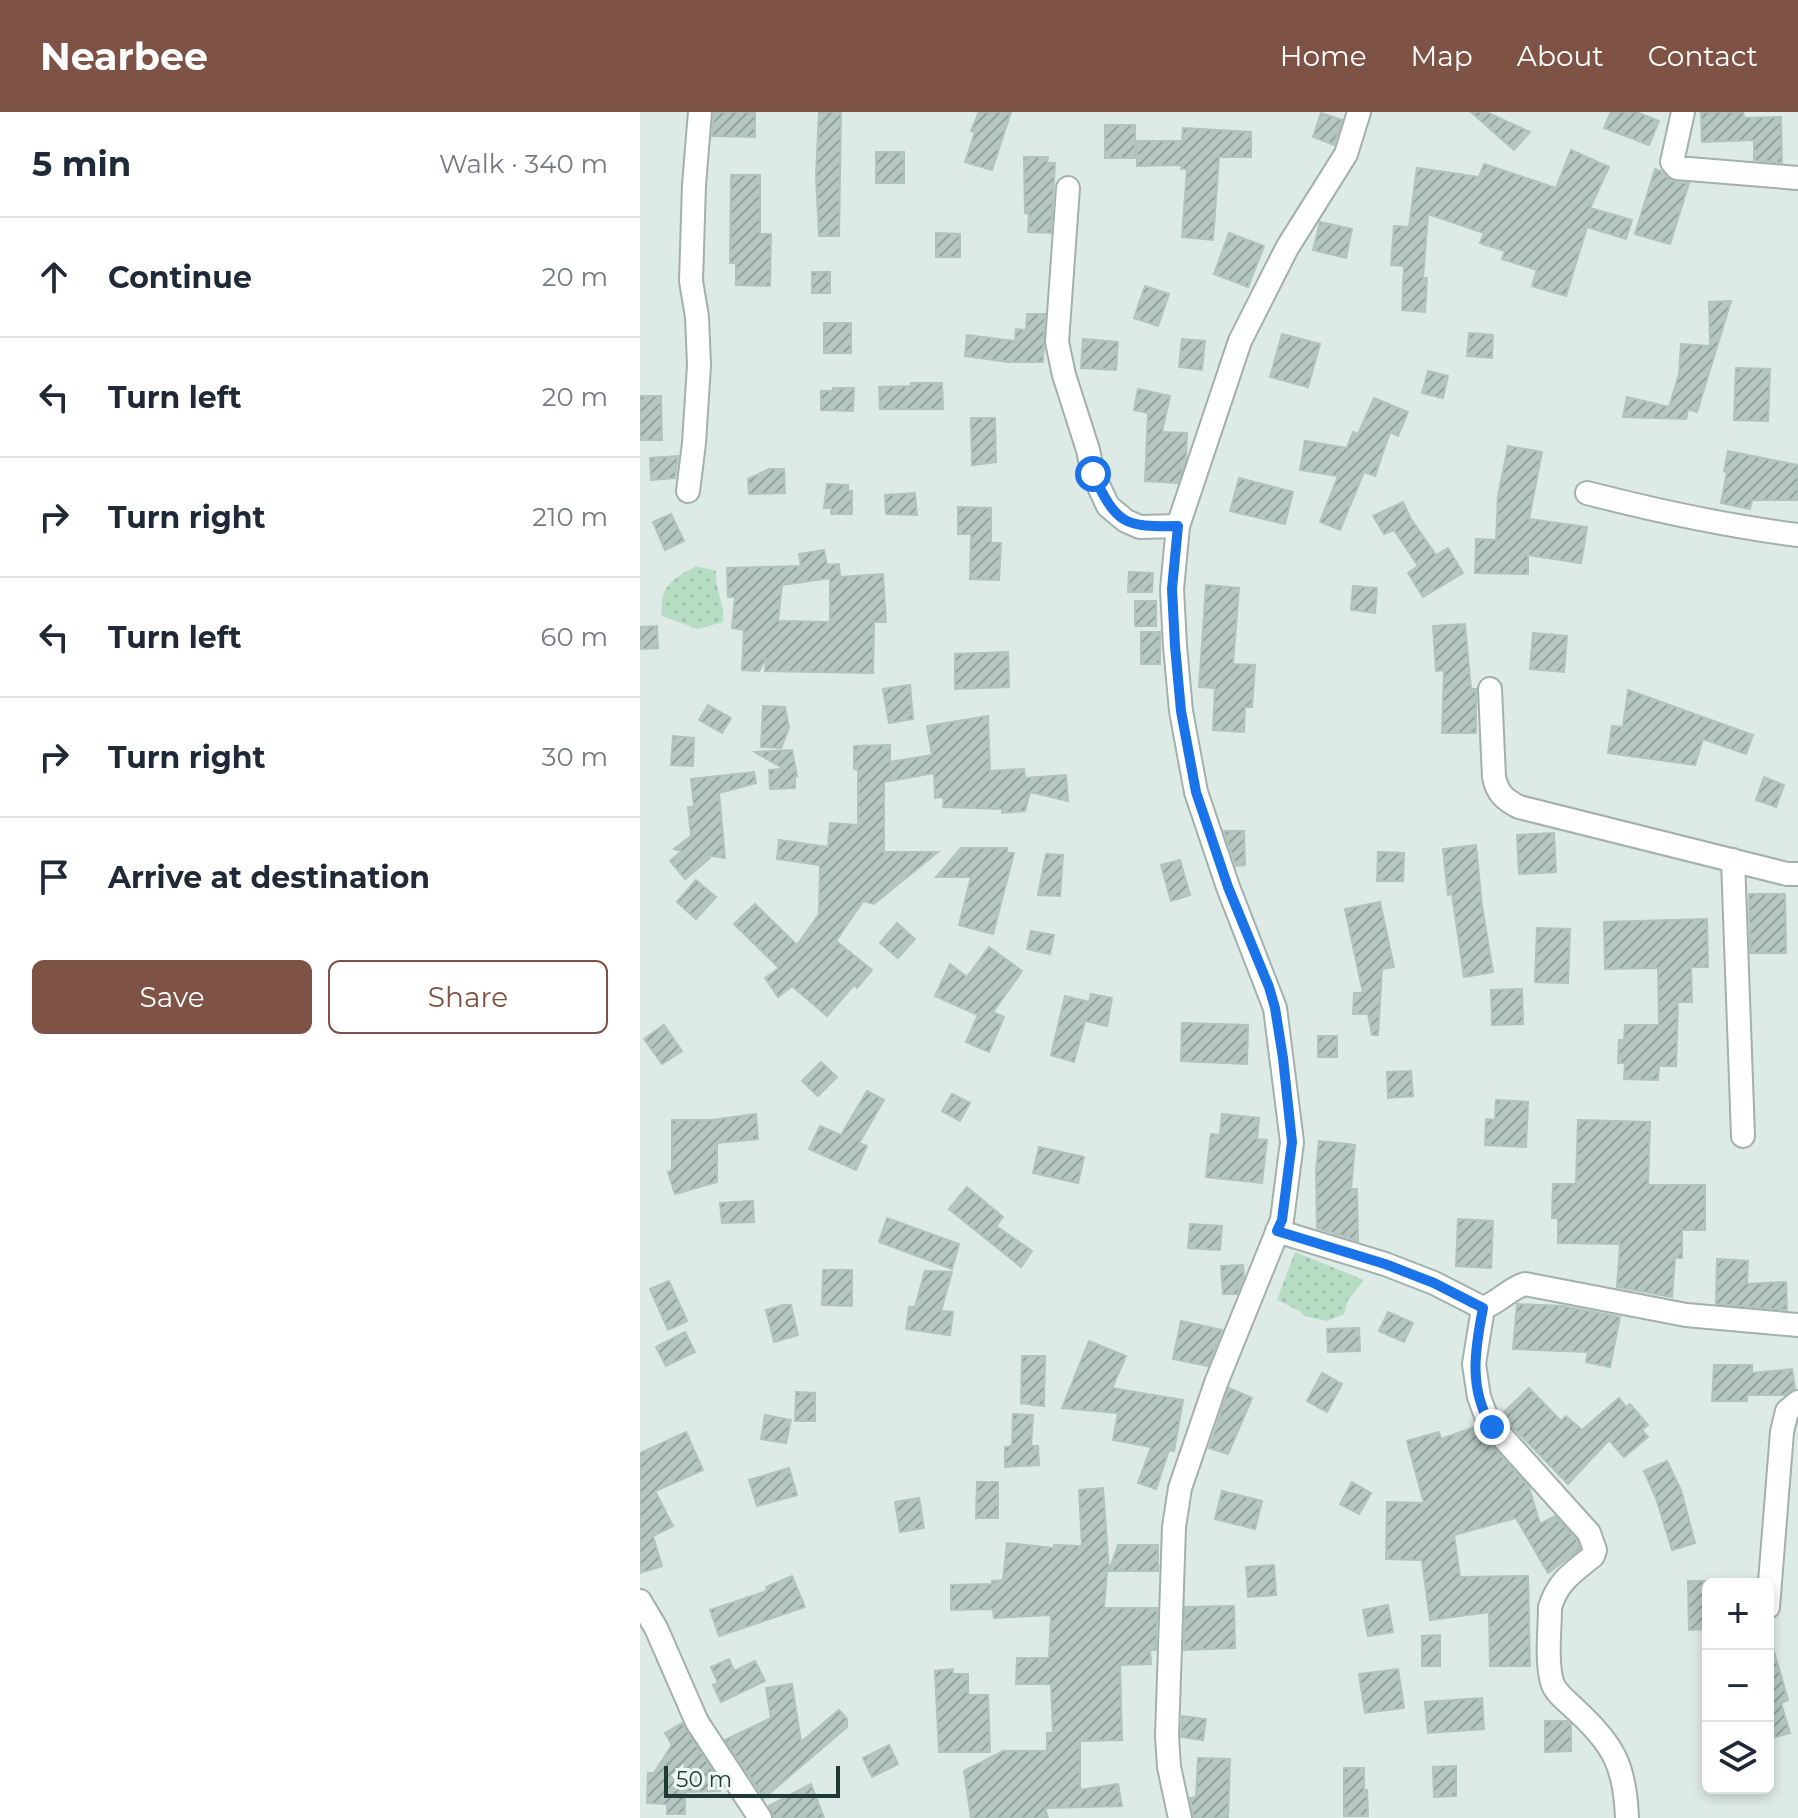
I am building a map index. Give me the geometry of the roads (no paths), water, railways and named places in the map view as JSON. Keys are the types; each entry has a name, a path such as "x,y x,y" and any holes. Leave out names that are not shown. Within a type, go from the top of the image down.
{"street":[{"path":"688,491 699,365 697,317 691,281 700,112"},
{"path":"1180,1818 1169,1767 1167,1736 1176,1505 1216,1383 1282,1220 1292,1142 1275,1008 1228,887 1196,792 1181,711 1172,589 1178,526 1240,341 1287,248 1346,154 1359,112"},
{"path":"1683,112 1672,162 1677,168 1798,178"},
{"path":"1068,188 1057,342 1093,474 1108,506 1126,521 1140,527 1178,526"},
{"path":"1587,493 1661,513 1733,527 1798,535"},
{"path":"1490,689 1495,786 1508,801 1519,807 1787,874 1798,874"},
{"path":"1733,860 1743,1136"},
{"path":"1277,1231 1385,1264 1434,1283 1483,1308 1495,1304 1510,1291 1525,1284 1686,1315 1798,1325"},
{"path":"1483,1308 1474,1364 1479,1397 1488,1421 1589,1533 1593,1542 1593,1556 1557,1585 1550,1607 1552,1685 1595,1727 1614,1753 1626,1786 1627,1818"},
{"path":"1770,1578 1782,1432 1787,1411 1798,1402"},
{"path":"640,1601 656,1628 697,1722 760,1818"}]}
